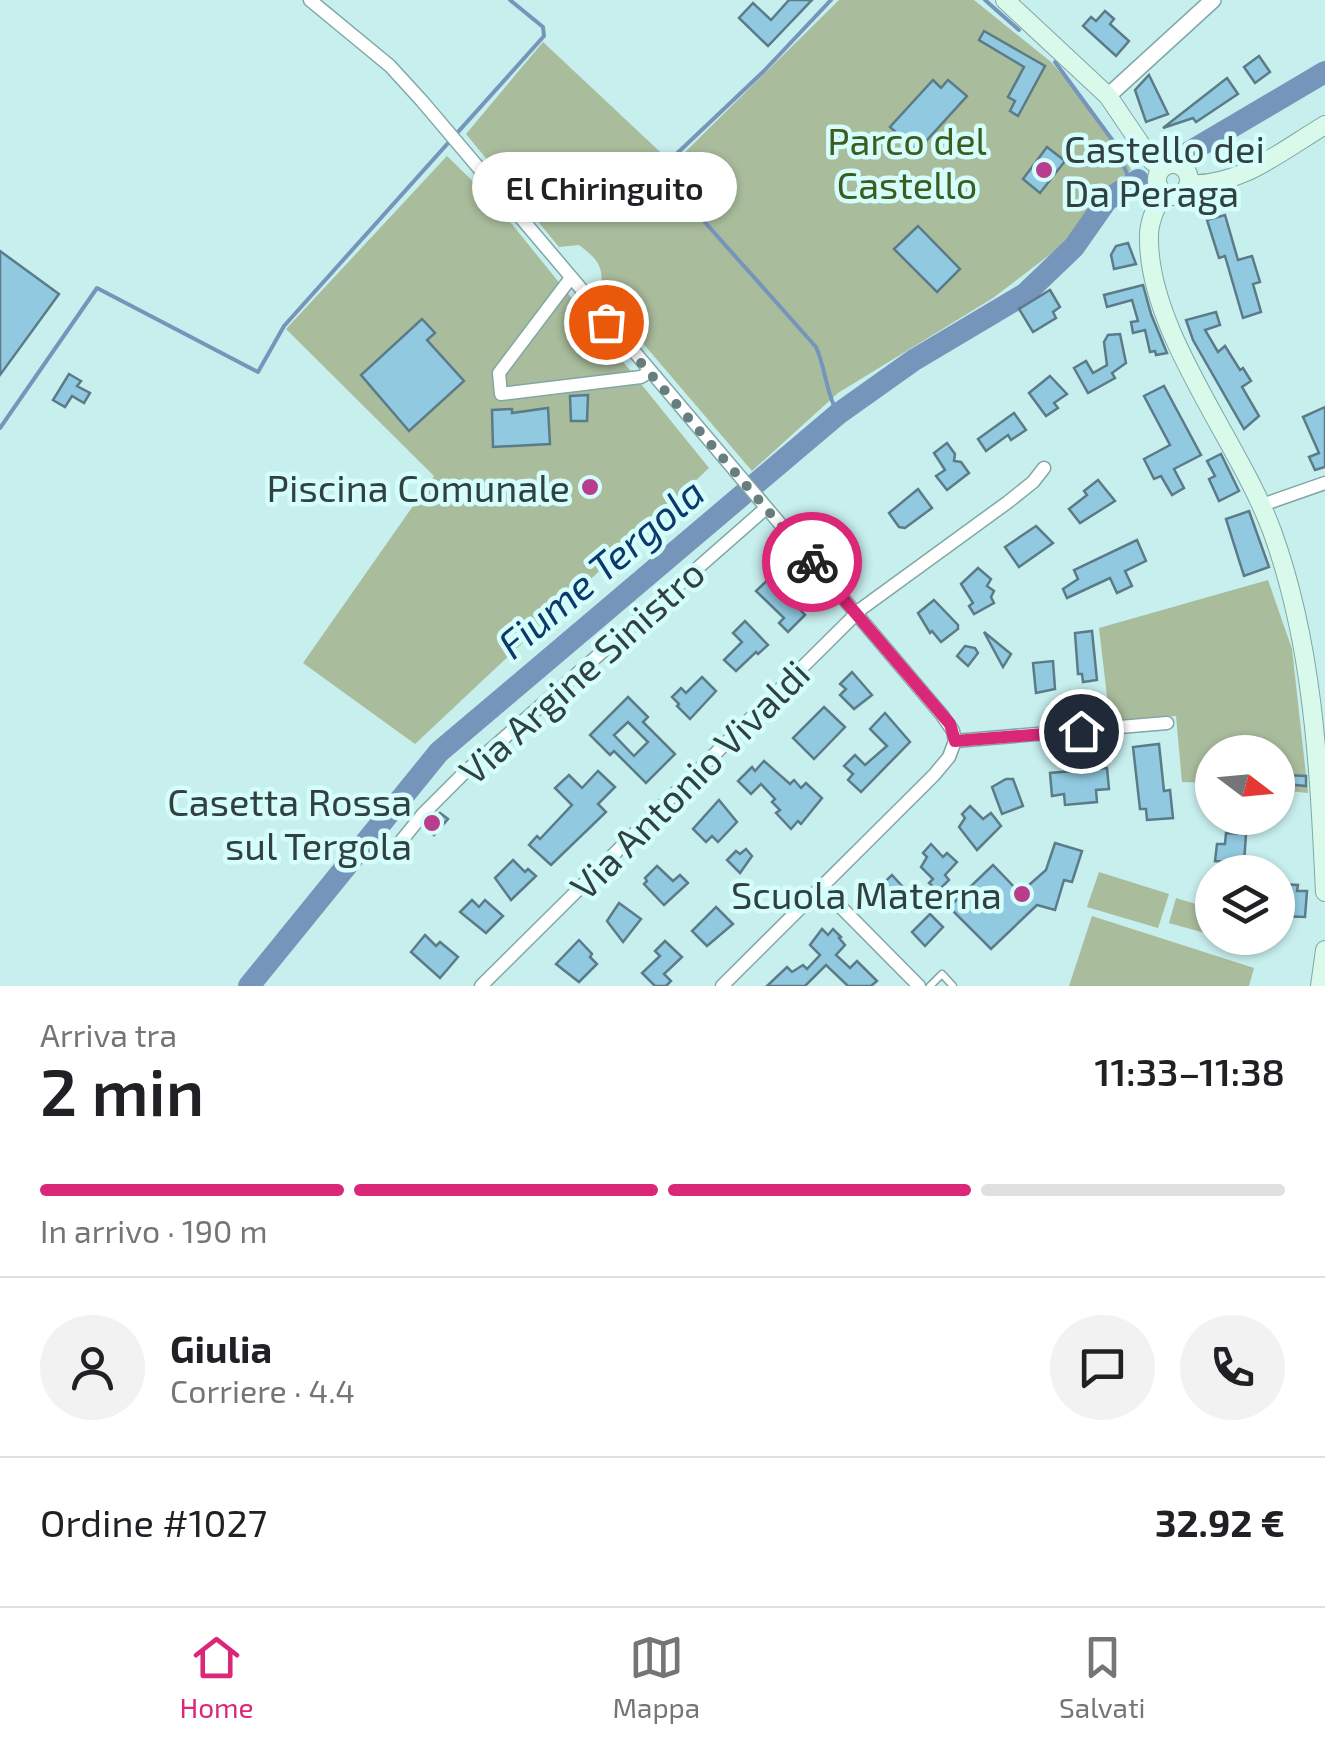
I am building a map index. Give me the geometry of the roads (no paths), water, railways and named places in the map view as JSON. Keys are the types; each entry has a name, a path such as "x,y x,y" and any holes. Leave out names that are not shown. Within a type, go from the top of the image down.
{"main road":[{"path":"1005,0 1108,96 1160,168"},
{"path":"1189,184 1211,184 1235,177 1325,126"},
{"path":"1182,166 1188,173 1189,184 1179,195 1164,193 1157,184 1160,168 1182,166"},
{"path":"1164,193 1148,235 1162,302 1184,357 1262,505 1286,576 1308,666 1325,892"},
{"path":"1323,980 1325,950"}],"street":[{"path":"310,0 390,66 950,724 955,741 943,766 722,986"},
{"path":"1108,96 1213,0"},
{"path":"570,279 499,373 501,394 641,377 649,372"},
{"name":"Via Antonio Vivaldi","path":"481,986 856,613 1008,502 1044,468"},
{"path":"1262,505 1325,483"},
{"name":"Via Argine Sinistro","path":"402,840 463,774 762,503"},
{"path":"955,741 1167,724"},
{"path":"821,887 913,984"}],"lane":[{"path":"930,986 942,974 953,986"}],"waterway":[{"path":"0,428 97,288 258,372 284,326 544,36 543,27 510,0"},
{"path":"831,0 764,71 669,161 662,174 816,347 838,414"},
{"path":"985,0 1019,30"},
{"path":"1055,62 1113,141 1131,183"},
{"name":"Fiume Tergola","path":"1186,154 1325,72"},
{"name":"Fiume Tergola","path":"249,986 439,752 838,414 914,360 1025,294 1074,247 1107,200 1138,180"}],"place":[{"name":"Castello dei Da Peraga","path":"1044,170"},
{"name":"El Chiringuito","path":"606,322"},
{"name":"Piscina Comunale","path":"590,487"},
{"name":"Casetta Rossa sul Tergola","path":"432,823"},
{"name":"Scuola Materna","path":"1022,894"}],"park label":[{"name":"Parco del Castello","path":"907,162"}]}
